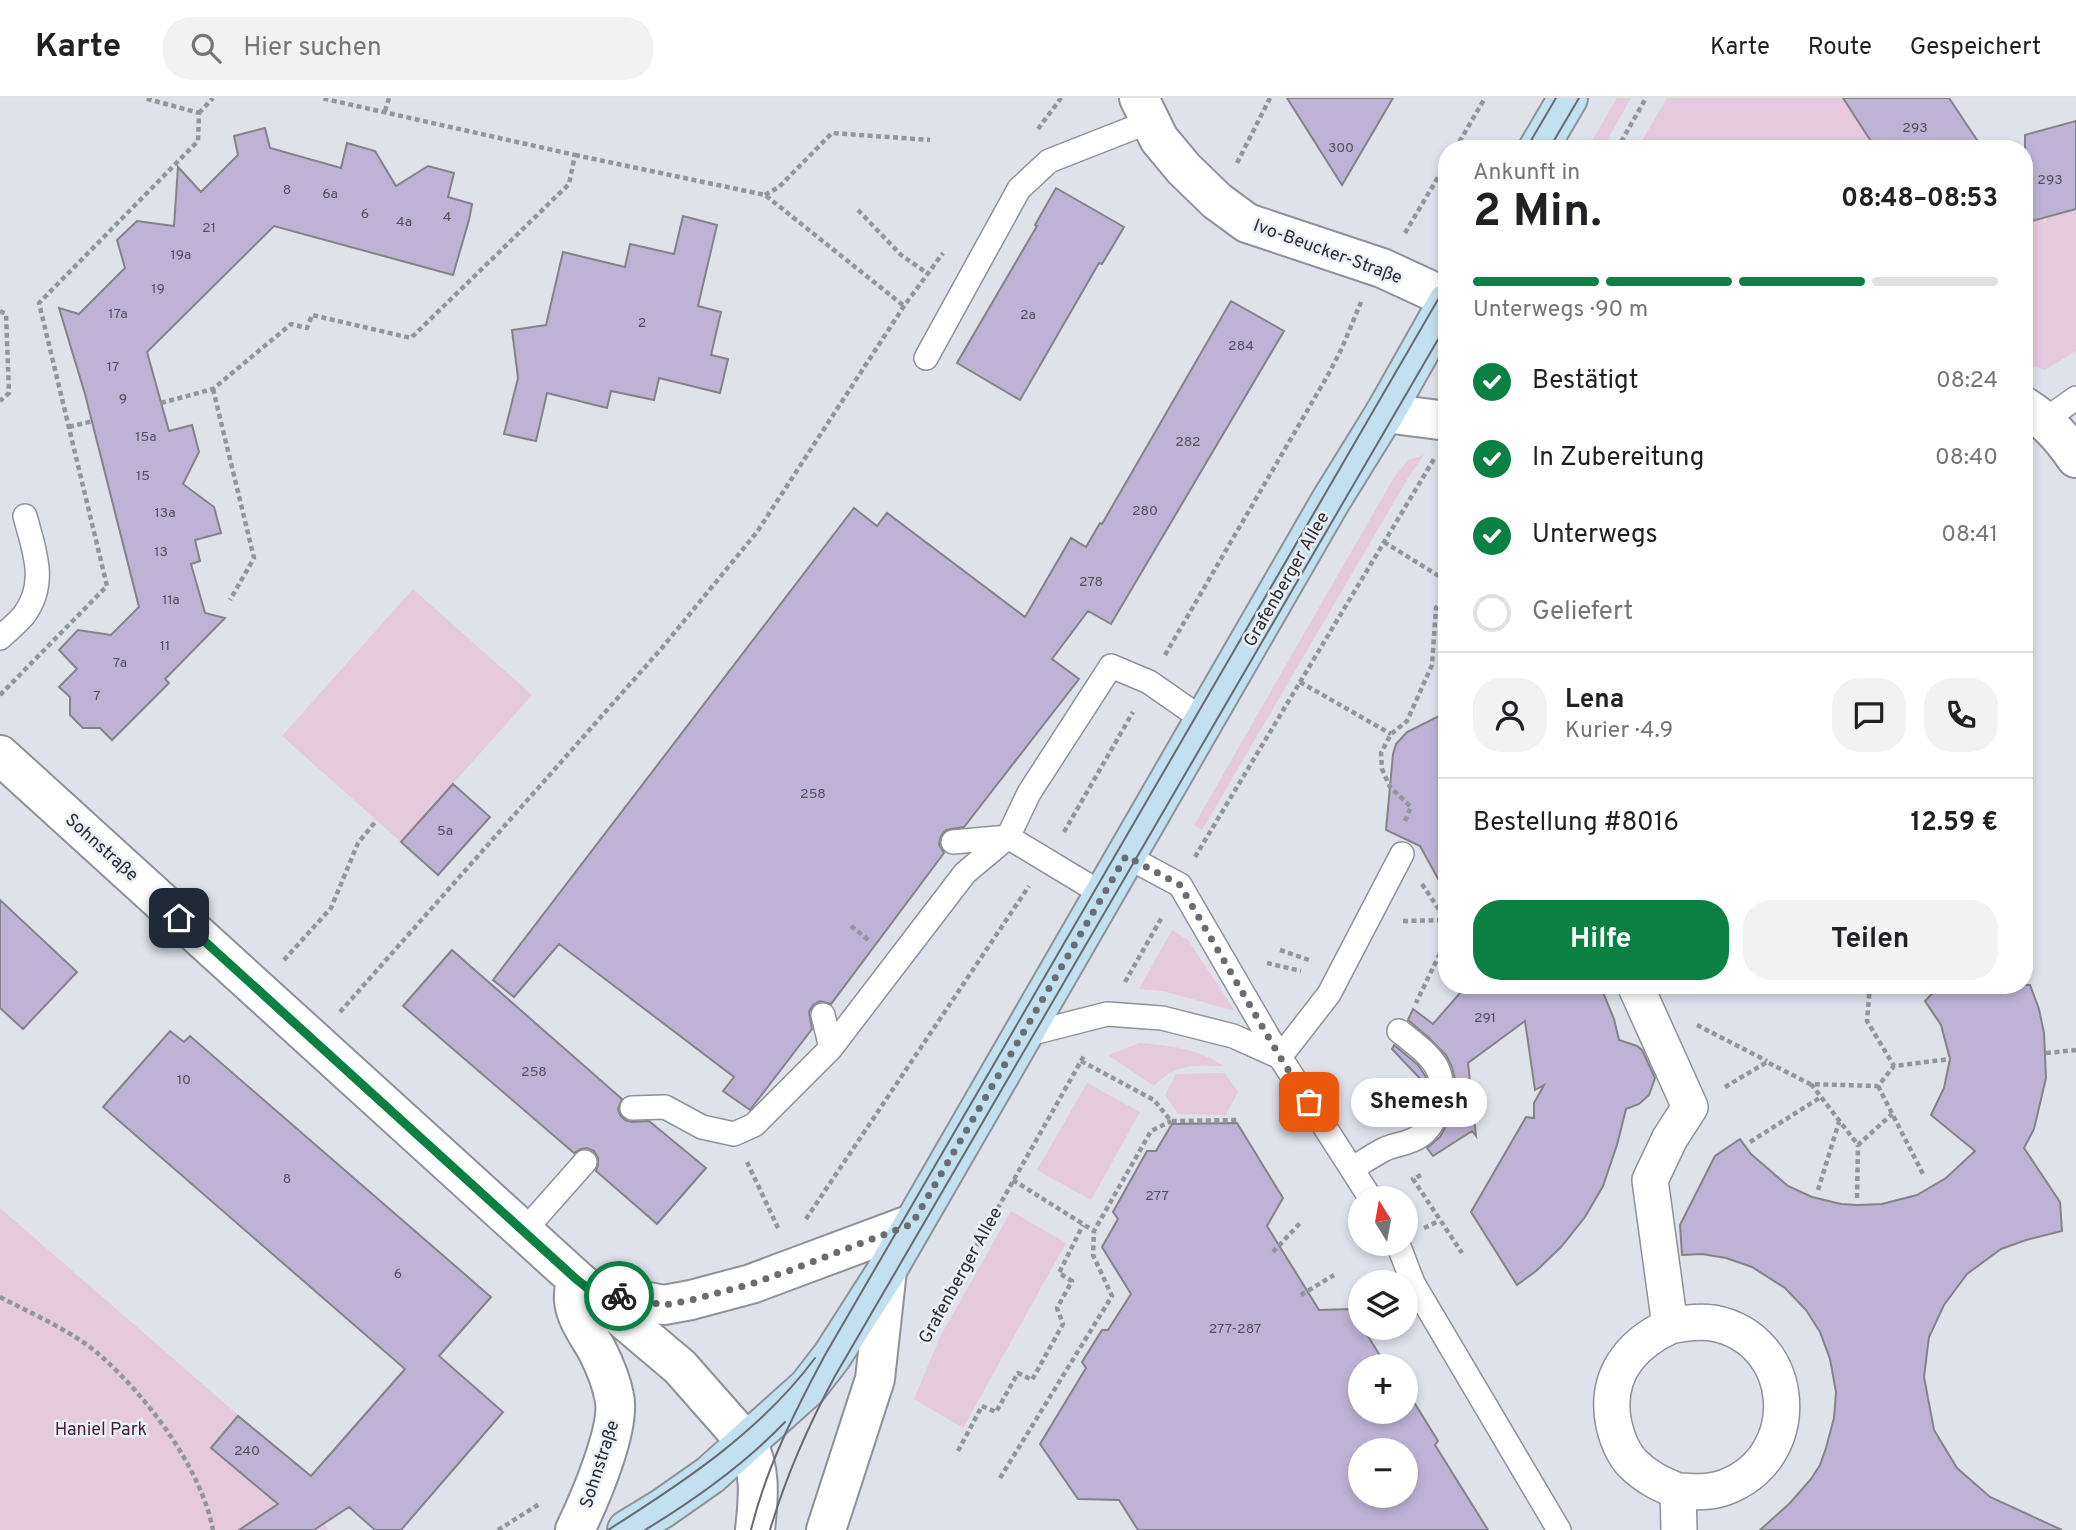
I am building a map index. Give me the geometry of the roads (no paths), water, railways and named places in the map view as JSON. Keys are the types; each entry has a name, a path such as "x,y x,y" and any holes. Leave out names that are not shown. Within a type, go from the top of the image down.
{"main road":[{"path":"1543,140 1568,98"},
{"name":"Grafenberger Allee","path":"627,1530 710,1475 808,1387 832,1356 887,1270 1330,502 1438,323"}],"street":[{"name":"Ivo-Beucker-Straße","path":"1145,110 1159,139 1184,169 1217,201 1247,223 1382,268 1438,309"},
{"path":"1385,413 1438,433"},
{"path":"2035,414 2061,436 2076,458"},
{"name":"Sohnstraße","path":"0,755 583,1285 680,1367 747,1443"},
{"path":"1639,994 1690,1107 1670,1138 1650,1180 1670,1326"},
{"path":"583,1285 664,1305 691,1300 773,1276 912,1224"},
{"path":"825,1530 875,1378 887,1270"},
{"name":"Sohnstraße","path":"575,1530 593,1490 615,1418 615,1398 609,1378 580,1321 574,1301 583,1285"},
{"path":"1691,1322 1712,1323 1733,1329 1755,1344 1771,1364 1780,1386 1783,1410 1778,1436 1765,1458 1748,1476 1725,1488 1702,1492 1678,1491 1652,1480 1630,1461 1617,1437 1611,1411 1614,1386 1622,1365 1635,1348 1651,1334 1670,1326 1691,1322"},
{"path":"747,1443 756,1465 758,1501 755,1530"},
{"path":"1678,1491 1679,1530"}],"lane":[{"path":"926,358 1018,189 1049,162 1145,110"},
{"path":"2035,414 2076,398"},
{"path":"0,638 24,615 37,585 38,568 25,516"},
{"path":"632,1108 665,1107 702,1127 734,1134 754,1125 831,1048 965,873 1008,837 1028,793 1111,666 1149,682 1205,721"},
{"path":"953,842 1008,837 1104,895"},
{"path":"1280,1057 1329,995 1402,854"},
{"path":"1126,856 1180,885 1280,1057 1363,1186"},
{"path":"1021,1036 1107,1014 1162,1018 1233,1036 1280,1057"},
{"path":"823,1015 831,1048"},
{"path":"1352,1169 1386,1148 1406,1144 1423,1135 1436,1117 1441,1098 1442,1074 1429,1055 1399,1031"},
{"path":"524,1231 585,1162"},
{"path":"1403,1256 1413,1283 1559,1530"}],"tram line":[{"path":"1531,140 1556,98"},
{"path":"1554,140 1579,98"},
{"path":"751,1530 773,1462 825,1355 1438,299"},
{"path":"770,1530 798,1452 835,1376 1438,339"},
{"path":"608,1530 693,1474 746,1432 771,1409 815,1358"},
{"path":"645,1530 719,1480 753,1453 785,1422"}],"place":[{"name":"Shemesh","path":"1309,1102"}],"park label":[{"name":"Haniel Park","path":"101,1429"}]}
